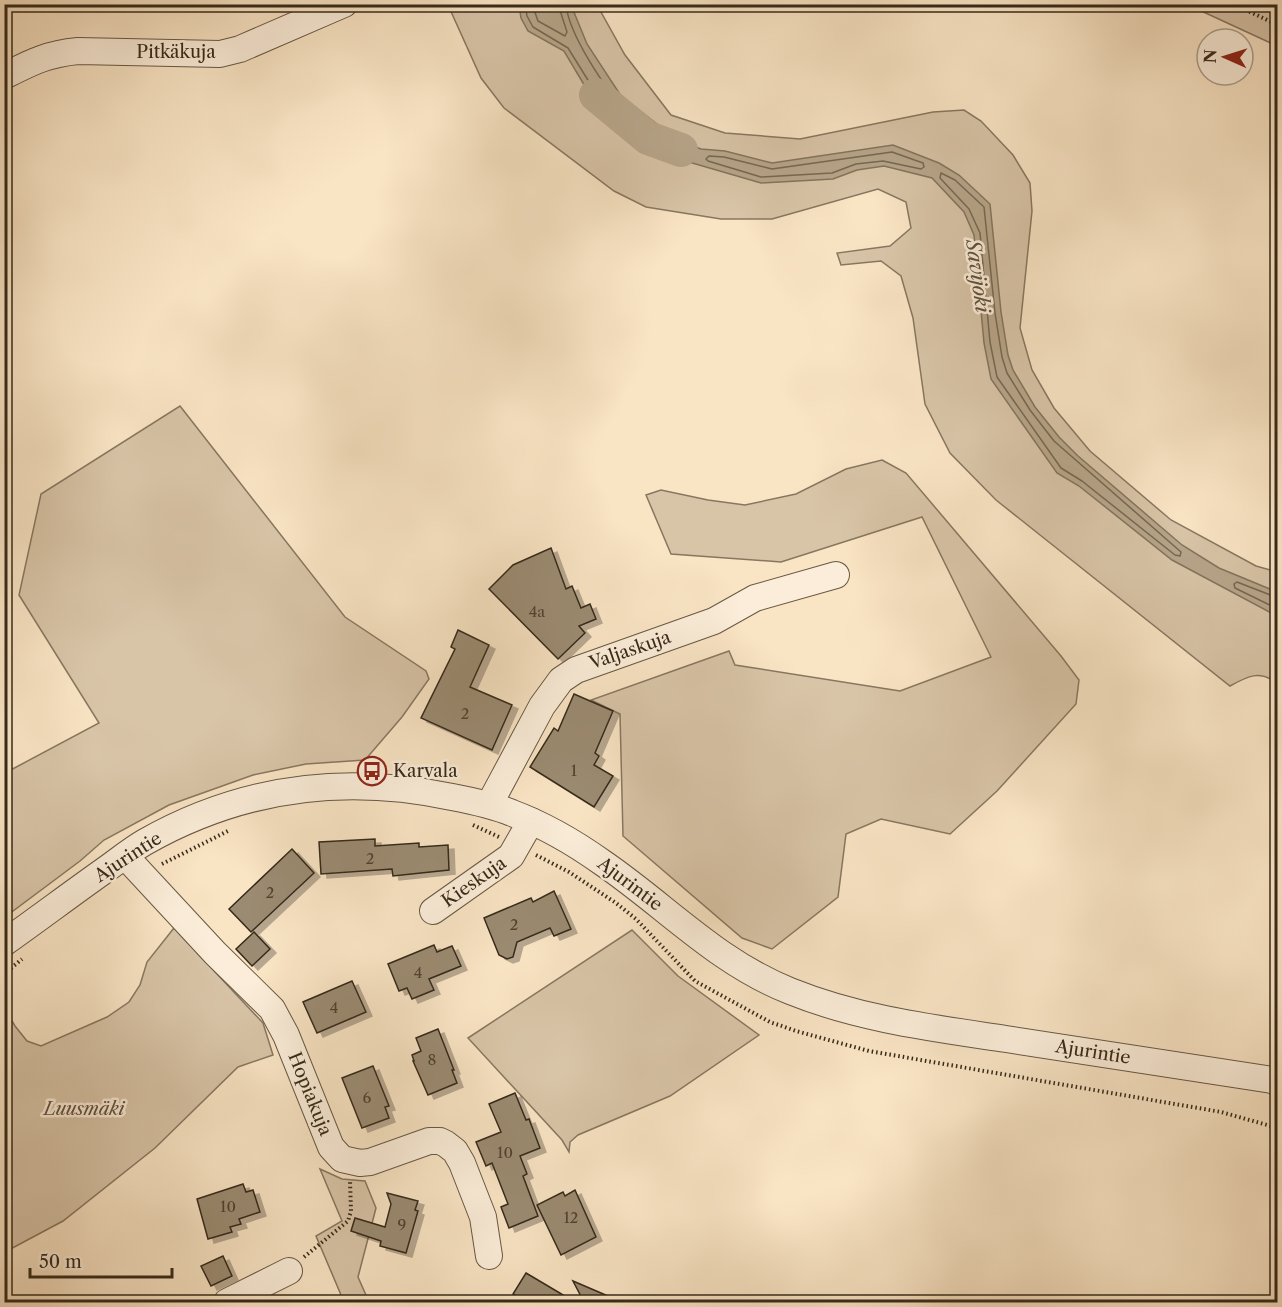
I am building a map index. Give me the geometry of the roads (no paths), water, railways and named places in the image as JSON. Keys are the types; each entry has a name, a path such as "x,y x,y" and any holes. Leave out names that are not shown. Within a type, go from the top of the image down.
{"street":[{"name":"Pitkäkuja","path":"4,76 39,58 57,53 78,51 200,55 230,52 344,4"},
{"name":"Valjaskuja","path":"489,805 542,706 561,680 576,670 714,621 755,598 837,575"},
{"name":"Ajurintie","path":"4,943 133,866 144,843 201,816 264,795 324,786 373,786 418,790 489,805 531,821 603,863 648,896 710,947 750,973 790,991 840,1009 909,1024 1261,1078 1278,1083"},
{"name":"Kieskuja","path":"433,911 511,856 531,821"},
{"name":"Hopiakuja","path":"133,866 215,953 272,1009 286,1035 331,1147 342,1159 349,1162 370,1162 429,1141 440,1141 455,1151 483,1217 489,1256"},
{"path":"227,1302 289,1271"}],"water":[{"path":"519,5 571,5 587,44 621,96 679,141 701,149 725,151 772,163 893,145 939,163 959,175 990,204 1001,312 1008,355 1013,370 1035,407 1078,456 1182,545 1219,568 1277,592 1277,616 1172,560 1079,486 1057,473 991,379 984,343 974,235 964,212 932,178 884,166 857,170 833,179 761,183 682,160 656,148 642,138 638,128 580,94 586,88 564,51 528,31 521,18"}],"waterway":[{"name":"Savijoki","path":"596,95 648,138 681,150"}],"place":[{"name":"Karvala","path":"372,771"}],"park label":[{"name":"Luusmäki","path":"84,1109"}]}
